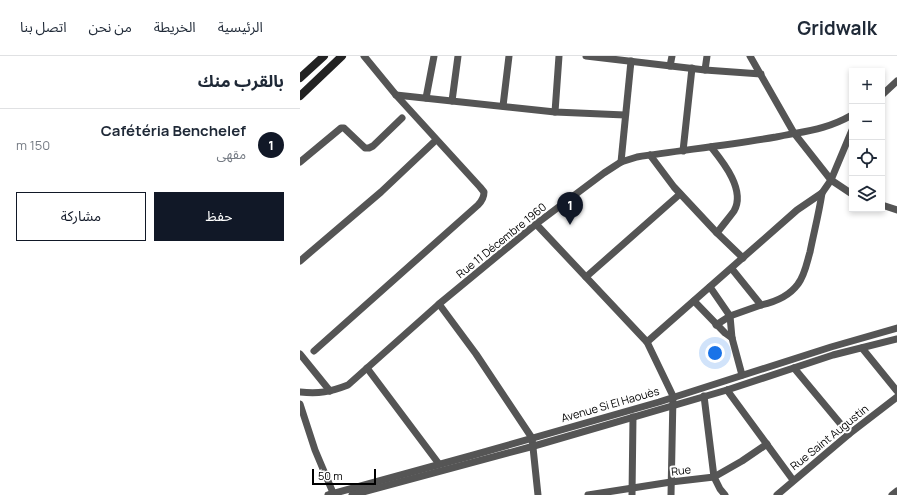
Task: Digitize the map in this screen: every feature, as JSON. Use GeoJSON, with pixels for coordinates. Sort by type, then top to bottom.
{"type":"FeatureCollection","features":[{"type":"Feature","properties":{"kind":"main road"},"geometry":{"type":"LineString","coordinates":[[300,78],[324,56]]}},
{"type":"Feature","properties":{"kind":"main road"},"geometry":{"type":"LineString","coordinates":[[300,96],[342,56]]}},
{"type":"Feature","properties":{"kind":"street"},"geometry":{"type":"LineString","coordinates":[[314,351],[482,201],[484,197],[484,192],[396,95],[364,56]]}},
{"type":"Feature","properties":{"kind":"street"},"geometry":{"type":"LineString","coordinates":[[426,98],[434,56]]}},
{"type":"Feature","properties":{"kind":"street"},"geometry":{"type":"LineString","coordinates":[[452,101],[458,56]]}},
{"type":"Feature","properties":{"kind":"street"},"geometry":{"type":"LineString","coordinates":[[503,106],[509,56]]}},
{"type":"Feature","properties":{"kind":"street"},"geometry":{"type":"LineString","coordinates":[[555,112],[560,56]]}},
{"type":"Feature","properties":{"kind":"street"},"geometry":{"type":"LineString","coordinates":[[587,56],[635,60],[705,70],[761,74]]}},
{"type":"Feature","properties":{"kind":"street"},"geometry":{"type":"LineString","coordinates":[[670,66],[672,56]]}},
{"type":"Feature","properties":{"kind":"street"},"geometry":{"type":"LineString","coordinates":[[705,70],[707,56]]}},
{"type":"Feature","properties":{"kind":"street"},"geometry":{"type":"LineString","coordinates":[[750,56],[794,133],[831,180],[849,192]]}},
{"type":"Feature","properties":{"kind":"street"},"geometry":{"type":"LineString","coordinates":[[622,162],[625,115],[635,60]]}},
{"type":"Feature","properties":{"kind":"street"},"geometry":{"type":"LineString","coordinates":[[683,151],[692,68]]}},
{"type":"Feature","properties":{"kind":"street"},"geometry":{"type":"LineString","coordinates":[[885,92],[897,81]]}},
{"type":"Feature","properties":{"kind":"street"},"geometry":{"type":"LineString","coordinates":[[396,95],[555,112],[625,115]]}},
{"type":"Feature","properties":{"kind":"street","name":"Rue 11 Décembre 1960"},"geometry":{"type":"LineString","coordinates":[[300,392],[316,394],[348,385],[439,304],[536,224],[604,173],[622,162],[650,155],[711,147],[821,129],[849,117]]}},
{"type":"Feature","properties":{"kind":"street"},"geometry":{"type":"LineString","coordinates":[[300,162],[341,128],[344,128],[350,133],[365,148],[369,148],[373,146],[402,118]]}},
{"type":"Feature","properties":{"kind":"street"},"geometry":{"type":"LineString","coordinates":[[716,325],[730,316],[771,303],[790,292],[802,279],[806,268],[822,194],[831,180],[849,137]]}},
{"type":"Feature","properties":{"kind":"street"},"geometry":{"type":"LineString","coordinates":[[300,261],[381,192],[436,140]]}},
{"type":"Feature","properties":{"kind":"street"},"geometry":{"type":"LineString","coordinates":[[711,147],[731,174],[736,189],[734,210],[717,233]]}},
{"type":"Feature","properties":{"kind":"street"},"geometry":{"type":"LineString","coordinates":[[650,155],[680,194],[743,258]]}},
{"type":"Feature","properties":{"kind":"street"},"geometry":{"type":"LineString","coordinates":[[586,277],[680,194]]}},
{"type":"Feature","properties":{"kind":"street"},"geometry":{"type":"LineString","coordinates":[[647,342],[710,286],[732,269],[797,210],[822,194]]}},
{"type":"Feature","properties":{"kind":"street"},"geometry":{"type":"LineString","coordinates":[[885,206],[897,210]]}},
{"type":"Feature","properties":{"kind":"street"},"geometry":{"type":"LineString","coordinates":[[536,224],[647,342],[673,396],[670,495]]}},
{"type":"Feature","properties":{"kind":"street"},"geometry":{"type":"LineString","coordinates":[[732,269],[761,305]]}},
{"type":"Feature","properties":{"kind":"street"},"geometry":{"type":"LineString","coordinates":[[710,286],[730,316],[732,338],[742,375]]}},
{"type":"Feature","properties":{"kind":"street"},"geometry":{"type":"LineString","coordinates":[[694,301],[716,325],[732,338]]}},
{"type":"Feature","properties":{"kind":"street"},"geometry":{"type":"LineString","coordinates":[[439,304],[476,354],[533,442],[538,495]]}},
{"type":"Feature","properties":{"kind":"street","name":"Avenue Si El Haouès"},"geometry":{"type":"LineString","coordinates":[[352,495],[533,442],[673,396],[897,327]]}},
{"type":"Feature","properties":{"kind":"street","name":"Avenue Si El Haouès"},"geometry":{"type":"LineString","coordinates":[[332,494],[438,464],[633,417],[727,390],[832,355],[897,339]]}},
{"type":"Feature","properties":{"kind":"street"},"geometry":{"type":"LineString","coordinates":[[830,347],[832,355]]}},
{"type":"Feature","properties":{"kind":"street"},"geometry":{"type":"LineString","coordinates":[[862,348],[897,391]]}},
{"type":"Feature","properties":{"kind":"street"},"geometry":{"type":"LineString","coordinates":[[300,354],[330,391]]}},
{"type":"Feature","properties":{"kind":"street"},"geometry":{"type":"LineString","coordinates":[[367,368],[438,464]]}},
{"type":"Feature","properties":{"kind":"street"},"geometry":{"type":"LineString","coordinates":[[794,368],[849,434]]}},
{"type":"Feature","properties":{"kind":"street"},"geometry":{"type":"LineString","coordinates":[[727,390],[793,480]]}},
{"type":"Feature","properties":{"kind":"street"},"geometry":{"type":"LineString","coordinates":[[704,396],[714,477],[725,495]]}},
{"type":"Feature","properties":{"kind":"street","name":"Rue Saint Augustin"},"geometry":{"type":"LineString","coordinates":[[777,495],[849,434],[897,398]]}},
{"type":"Feature","properties":{"kind":"street"},"geometry":{"type":"LineString","coordinates":[[300,404],[315,450],[332,494]]}},
{"type":"Feature","properties":{"kind":"street"},"geometry":{"type":"LineString","coordinates":[[632,491],[633,417]]}},
{"type":"Feature","properties":{"kind":"street","name":"Rue"},"geometry":{"type":"LineString","coordinates":[[588,495],[632,491],[671,482],[714,477],[742,461],[767,444]]}},
{"type":"Feature","properties":{"kind":"street"},"geometry":{"type":"LineString","coordinates":[[892,495],[897,491]]}},
{"type":"Feature","properties":{"kind":"place","name":"Cafétéria Benchelef"},"geometry":{"type":"Point","coordinates":[570,225]}}]}
